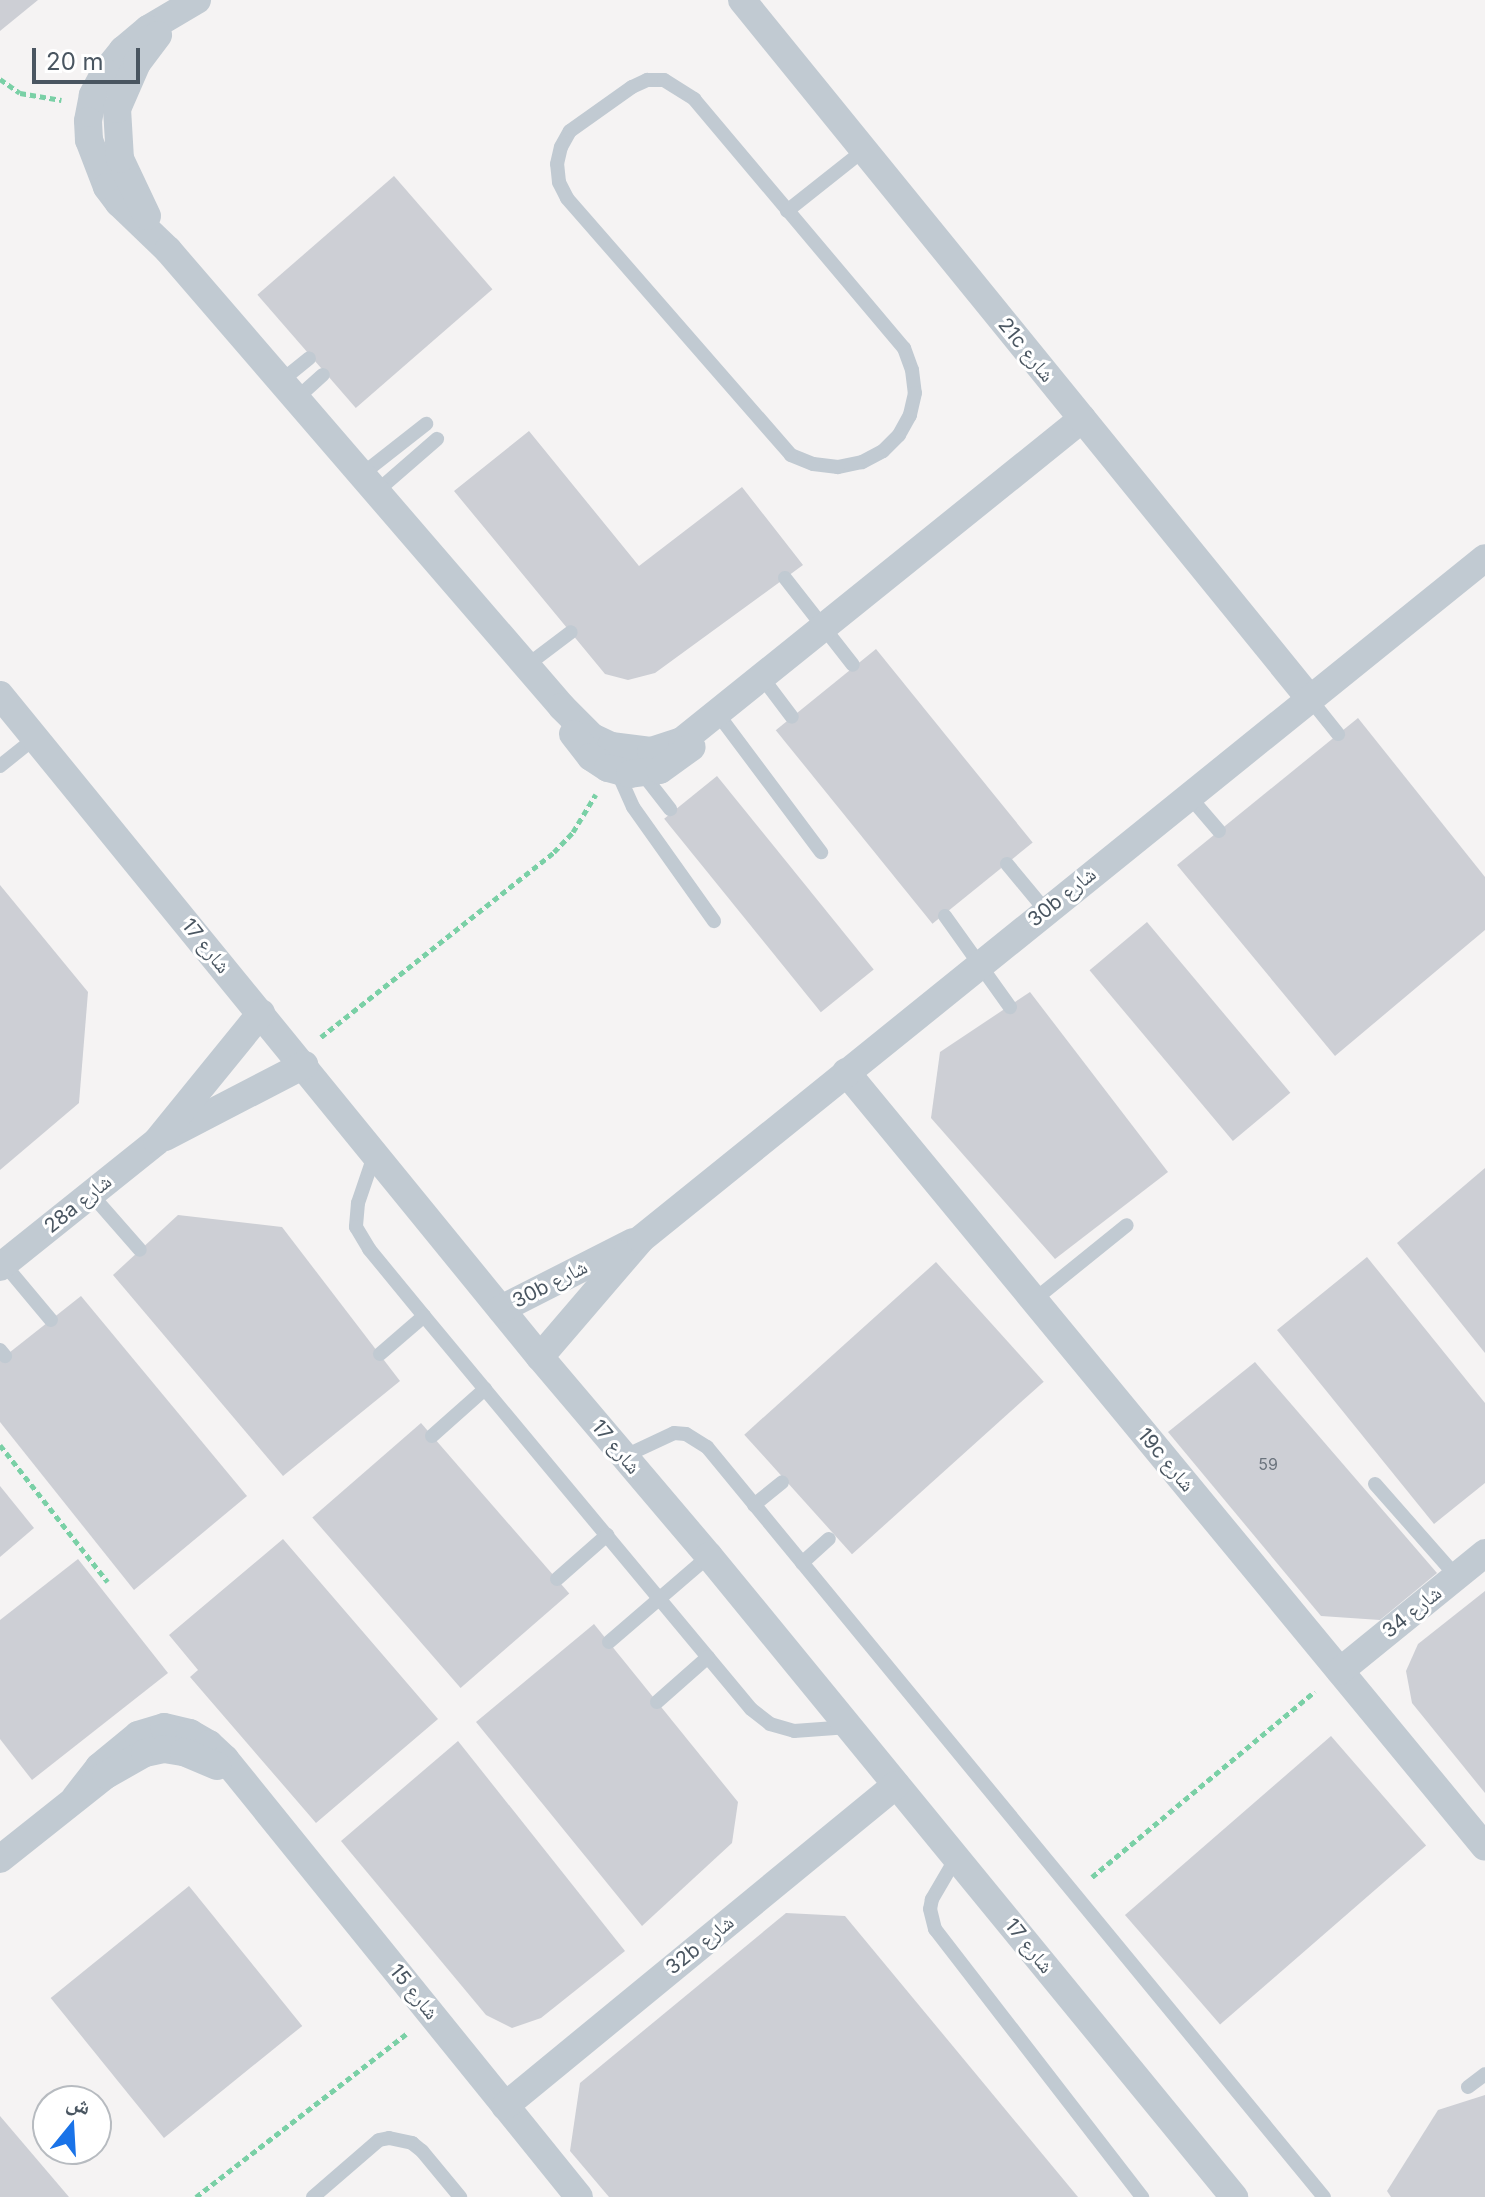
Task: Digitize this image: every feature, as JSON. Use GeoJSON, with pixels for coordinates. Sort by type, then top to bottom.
{"type":"FeatureCollection","features":[{"type":"Feature","properties":{"kind":"street","name":"21c شارع"},"geometry":{"type":"LineString","coordinates":[[742,0],[1310,699]]}},
{"type":"Feature","properties":{"kind":"street"},"geometry":{"type":"LineString","coordinates":[[186,6],[123,50],[105,72],[93,95],[88,121],[95,162],[119,203],[168,250],[526,666],[592,737],[631,751],[672,746],[712,718],[1082,419]]}},
{"type":"Feature","properties":{"kind":"street"},"geometry":{"type":"LineString","coordinates":[[168,250],[128,181],[116,133],[117,109],[137,63],[186,6]]}},
{"type":"Feature","properties":{"kind":"street","name":"30b شارع"},"geometry":{"type":"LineString","coordinates":[[540,1357],[641,1239],[1485,558]]}},
{"type":"Feature","properties":{"kind":"street","name":"شارع 17"},"geometry":{"type":"LineString","coordinates":[[0,695],[540,1357],[709,1556],[1234,2197]]}},
{"type":"Feature","properties":{"kind":"street"},"geometry":{"type":"LineString","coordinates":[[562,707],[577,743],[622,771],[675,762],[688,752],[712,718]]}},
{"type":"Feature","properties":{"kind":"street","name":"28a شارع"},"geometry":{"type":"LineString","coordinates":[[157,1141],[261,1013]]}},
{"type":"Feature","properties":{"kind":"street","name":"28a شارع"},"geometry":{"type":"LineString","coordinates":[[2,1265],[157,1141],[300,1060]]}},
{"type":"Feature","properties":{"kind":"street","name":"19c شارع"},"geometry":{"type":"LineString","coordinates":[[846,1072],[1034,1300],[1213,1502],[1340,1671],[1485,1847]]}},
{"type":"Feature","properties":{"kind":"street","name":"30b شارع"},"geometry":{"type":"LineString","coordinates":[[501,1309],[641,1239]]}},
{"type":"Feature","properties":{"kind":"street","name":"شارع 34"},"geometry":{"type":"LineString","coordinates":[[1340,1671],[1476,1564]]}},
{"type":"Feature","properties":{"kind":"street","name":"شارع 15"},"geometry":{"type":"LineString","coordinates":[[0,1859],[75,1798],[114,1752],[138,1735],[164,1727],[190,1733],[209,1744],[432,2013],[579,2197]]}},
{"type":"Feature","properties":{"kind":"street","name":"32b شارع"},"geometry":{"type":"LineString","coordinates":[[505,2106],[896,1785]]}},
{"type":"Feature","properties":{"kind":"lane"},"geometry":{"type":"LineString","coordinates":[[647,80],[664,80],[694,99],[787,211],[904,348],[912,370],[915,393],[910,415],[899,435],[883,451],[862,462],[838,467],[813,464],[791,455],[773,438],[567,198],[559,182],[557,164],[561,147],[570,131],[632,87],[647,80]]}},
{"type":"Feature","properties":{"kind":"lane"},"geometry":{"type":"LineString","coordinates":[[787,211],[864,150]]}},
{"type":"Feature","properties":{"kind":"lane"},"geometry":{"type":"LineString","coordinates":[[288,390],[309,358]]}},
{"type":"Feature","properties":{"kind":"lane"},"geometry":{"type":"LineString","coordinates":[[288,390],[323,375]]}},
{"type":"Feature","properties":{"kind":"lane"},"geometry":{"type":"LineString","coordinates":[[368,483],[426,424]]}},
{"type":"Feature","properties":{"kind":"lane"},"geometry":{"type":"LineString","coordinates":[[368,483],[437,439]]}},
{"type":"Feature","properties":{"kind":"lane"},"geometry":{"type":"LineString","coordinates":[[785,578],[853,665]]}},
{"type":"Feature","properties":{"kind":"lane"},"geometry":{"type":"LineString","coordinates":[[526,666],[571,632]]}},
{"type":"Feature","properties":{"kind":"lane"},"geometry":{"type":"LineString","coordinates":[[761,676],[792,717]]}},
{"type":"Feature","properties":{"kind":"lane"},"geometry":{"type":"LineString","coordinates":[[1310,699],[1338,734]]}},
{"type":"Feature","properties":{"kind":"lane"},"geometry":{"type":"LineString","coordinates":[[712,718],[821,852]]}},
{"type":"Feature","properties":{"kind":"lane"},"geometry":{"type":"LineString","coordinates":[[0,766],[35,738]]}},
{"type":"Feature","properties":{"kind":"lane"},"geometry":{"type":"LineString","coordinates":[[622,771],[670,809]]}},
{"type":"Feature","properties":{"kind":"lane"},"geometry":{"type":"LineString","coordinates":[[622,771],[633,807],[714,921]]}},
{"type":"Feature","properties":{"kind":"lane"},"geometry":{"type":"LineString","coordinates":[[1189,796],[1219,831]]}},
{"type":"Feature","properties":{"kind":"lane"},"geometry":{"type":"LineString","coordinates":[[1007,864],[1046,911]]}},
{"type":"Feature","properties":{"kind":"lane"},"geometry":{"type":"LineString","coordinates":[[945,916],[1010,1007]]}},
{"type":"Feature","properties":{"kind":"lane"},"geometry":{"type":"LineString","coordinates":[[375,1152],[358,1203],[356,1227],[369,1249],[424,1316],[751,1709],[770,1724],[794,1731],[849,1727]]}},
{"type":"Feature","properties":{"kind":"lane"},"geometry":{"type":"LineString","coordinates":[[91,1194],[140,1250]]}},
{"type":"Feature","properties":{"kind":"lane"},"geometry":{"type":"LineString","coordinates":[[1034,1300],[1127,1225]]}},
{"type":"Feature","properties":{"kind":"lane"},"geometry":{"type":"LineString","coordinates":[[2,1265],[51,1320]]}},
{"type":"Feature","properties":{"kind":"lane"},"geometry":{"type":"LineString","coordinates":[[380,1354],[424,1316]]}},
{"type":"Feature","properties":{"kind":"lane"},"geometry":{"type":"LineString","coordinates":[[432,1436],[485,1389]]}},
{"type":"Feature","properties":{"kind":"lane"},"geometry":{"type":"LineString","coordinates":[[625,1456],[662,1436],[686,1434],[707,1447],[1324,2197]]}},
{"type":"Feature","properties":{"kind":"lane"},"geometry":{"type":"LineString","coordinates":[[754,1505],[782,1482]]}},
{"type":"Feature","properties":{"kind":"lane"},"geometry":{"type":"LineString","coordinates":[[1375,1484],[1476,1564]]}},
{"type":"Feature","properties":{"kind":"lane"},"geometry":{"type":"LineString","coordinates":[[557,1579],[607,1535]]}},
{"type":"Feature","properties":{"kind":"lane"},"geometry":{"type":"LineString","coordinates":[[802,1563],[829,1539]]}},
{"type":"Feature","properties":{"kind":"lane"},"geometry":{"type":"LineString","coordinates":[[609,1642],[709,1556]]}},
{"type":"Feature","properties":{"kind":"lane"},"geometry":{"type":"LineString","coordinates":[[657,1702],[708,1657]]}},
{"type":"Feature","properties":{"kind":"lane"},"geometry":{"type":"LineString","coordinates":[[956,1858],[932,1899],[935,1929],[1142,2197]]}},
{"type":"Feature","properties":{"kind":"lane"},"geometry":{"type":"LineString","coordinates":[[1468,2087],[1485,2074]]}},
{"type":"Feature","properties":{"kind":"lane"},"geometry":{"type":"LineString","coordinates":[[313,2197],[379,2140],[401,2139],[422,2151],[460,2197]]}},
{"type":"Feature","properties":{"kind":"path"},"geometry":{"type":"LineString","coordinates":[[0,79],[20,93],[38,99],[57,101],[93,95]]}},
{"type":"Feature","properties":{"kind":"path"},"geometry":{"type":"LineString","coordinates":[[300,1060],[554,852],[622,771]]}},
{"type":"Feature","properties":{"kind":"path"},"geometry":{"type":"LineString","coordinates":[[0,1445],[108,1582]]}},
{"type":"Feature","properties":{"kind":"path"},"geometry":{"type":"LineString","coordinates":[[1073,1893],[1340,1671]]}},
{"type":"Feature","properties":{"kind":"path"},"geometry":{"type":"LineString","coordinates":[[196,2197],[432,2013]]}},
{"type":"Feature","properties":{"kind":"building"},"geometry":{"type":"Polygon","coordinates":[[[0,0],[38,0],[0,31],[0,0]]]}},
{"type":"Feature","properties":{"kind":"building"},"geometry":{"type":"Polygon","coordinates":[[[394,176],[492,289],[356,408],[257,295],[394,176]]]}},
{"type":"Feature","properties":{"kind":"building"},"geometry":{"type":"Polygon","coordinates":[[[529,431],[639,566],[742,487],[803,565],[655,673],[628,680],[605,674],[454,491],[529,431]]]}},
{"type":"Feature","properties":{"kind":"building"},"geometry":{"type":"Polygon","coordinates":[[[876,649],[1033,843],[932,924],[776,730],[876,649]]]}},
{"type":"Feature","properties":{"kind":"building"},"geometry":{"type":"Polygon","coordinates":[[[1358,718],[1485,877],[1485,930],[1335,1056],[1177,865],[1358,718]]]}},
{"type":"Feature","properties":{"kind":"building"},"geometry":{"type":"Polygon","coordinates":[[[717,776],[874,970],[821,1012],[664,819],[717,776]]]}},
{"type":"Feature","properties":{"kind":"building"},"geometry":{"type":"Polygon","coordinates":[[[0,885],[88,992],[79,1103],[0,1170],[0,885]]]}},
{"type":"Feature","properties":{"kind":"building"},"geometry":{"type":"Polygon","coordinates":[[[1147,922],[1290,1093],[1233,1141],[1090,970],[1147,922]]]}},
{"type":"Feature","properties":{"kind":"building"},"geometry":{"type":"Polygon","coordinates":[[[1030,992],[1168,1172],[1055,1259],[931,1118],[940,1052],[1030,992]]]}},
{"type":"Feature","properties":{"kind":"building"},"geometry":{"type":"Polygon","coordinates":[[[1485,1168],[1485,1353],[1397,1243],[1485,1168]]]}},
{"type":"Feature","properties":{"kind":"building"},"geometry":{"type":"Polygon","coordinates":[[[178,1215],[282,1227],[400,1381],[283,1476],[113,1275],[178,1215]]]}},
{"type":"Feature","properties":{"kind":"building"},"geometry":{"type":"Polygon","coordinates":[[[1367,1257],[1485,1403],[1485,1483],[1434,1524],[1277,1330],[1367,1257]]]}},
{"type":"Feature","properties":{"kind":"building"},"geometry":{"type":"Polygon","coordinates":[[[936,1262],[1044,1382],[852,1554],[744,1435],[936,1262]]]}},
{"type":"Feature","properties":{"kind":"building"},"geometry":{"type":"Polygon","coordinates":[[[81,1296],[247,1496],[134,1590],[0,1422],[0,1360],[81,1296]]]}},
{"type":"Feature","properties":{"kind":"building"},"geometry":{"type":"Polygon","coordinates":[[[1255,1362],[1437,1573],[1380,1620],[1321,1616],[1168,1432],[1255,1362]]]}},
{"type":"Feature","properties":{"kind":"building"},"geometry":{"type":"Polygon","coordinates":[[[421,1423],[569,1594],[461,1688],[312,1517],[421,1423]]]}},
{"type":"Feature","properties":{"kind":"building"},"geometry":{"type":"Polygon","coordinates":[[[0,1486],[34,1528],[0,1557],[0,1486]]]}},
{"type":"Feature","properties":{"kind":"building"},"geometry":{"type":"Polygon","coordinates":[[[283,1539],[438,1719],[316,1823],[190,1677],[198,1670],[169,1635],[283,1539]]]}},
{"type":"Feature","properties":{"kind":"building"},"geometry":{"type":"Polygon","coordinates":[[[78,1559],[168,1673],[32,1780],[0,1739],[0,1620],[78,1559]]]}},
{"type":"Feature","properties":{"kind":"building"},"geometry":{"type":"Polygon","coordinates":[[[1485,1591],[1485,1793],[1412,1703],[1406,1671],[1418,1644],[1485,1591]]]}},
{"type":"Feature","properties":{"kind":"building"},"geometry":{"type":"Polygon","coordinates":[[[594,1624],[738,1802],[732,1843],[642,1926],[476,1722],[594,1624]]]}},
{"type":"Feature","properties":{"kind":"building"},"geometry":{"type":"Polygon","coordinates":[[[1331,1736],[1426,1845],[1220,2025],[1125,1915],[1331,1736]]]}},
{"type":"Feature","properties":{"kind":"building"},"geometry":{"type":"Polygon","coordinates":[[[458,1741],[625,1951],[541,2018],[512,2028],[486,2015],[341,1841],[458,1741]]]}},
{"type":"Feature","properties":{"kind":"building"},"geometry":{"type":"Polygon","coordinates":[[[189,1886],[302,2026],[164,2138],[51,1998],[189,1886]]]}},
{"type":"Feature","properties":{"kind":"building"},"geometry":{"type":"Polygon","coordinates":[[[786,1913],[845,1916],[1078,2197],[609,2197],[570,2151],[580,2083],[786,1913]]]}},
{"type":"Feature","properties":{"kind":"building"},"geometry":{"type":"Polygon","coordinates":[[[1485,2095],[1485,2197],[1391,2197],[1387,2191],[1438,2110],[1485,2095]]]}},
{"type":"Feature","properties":{"kind":"building"},"geometry":{"type":"Polygon","coordinates":[[[0,2116],[32,2154],[32,2165],[42,2165],[69,2197],[0,2197],[0,2116]]]}}]}
